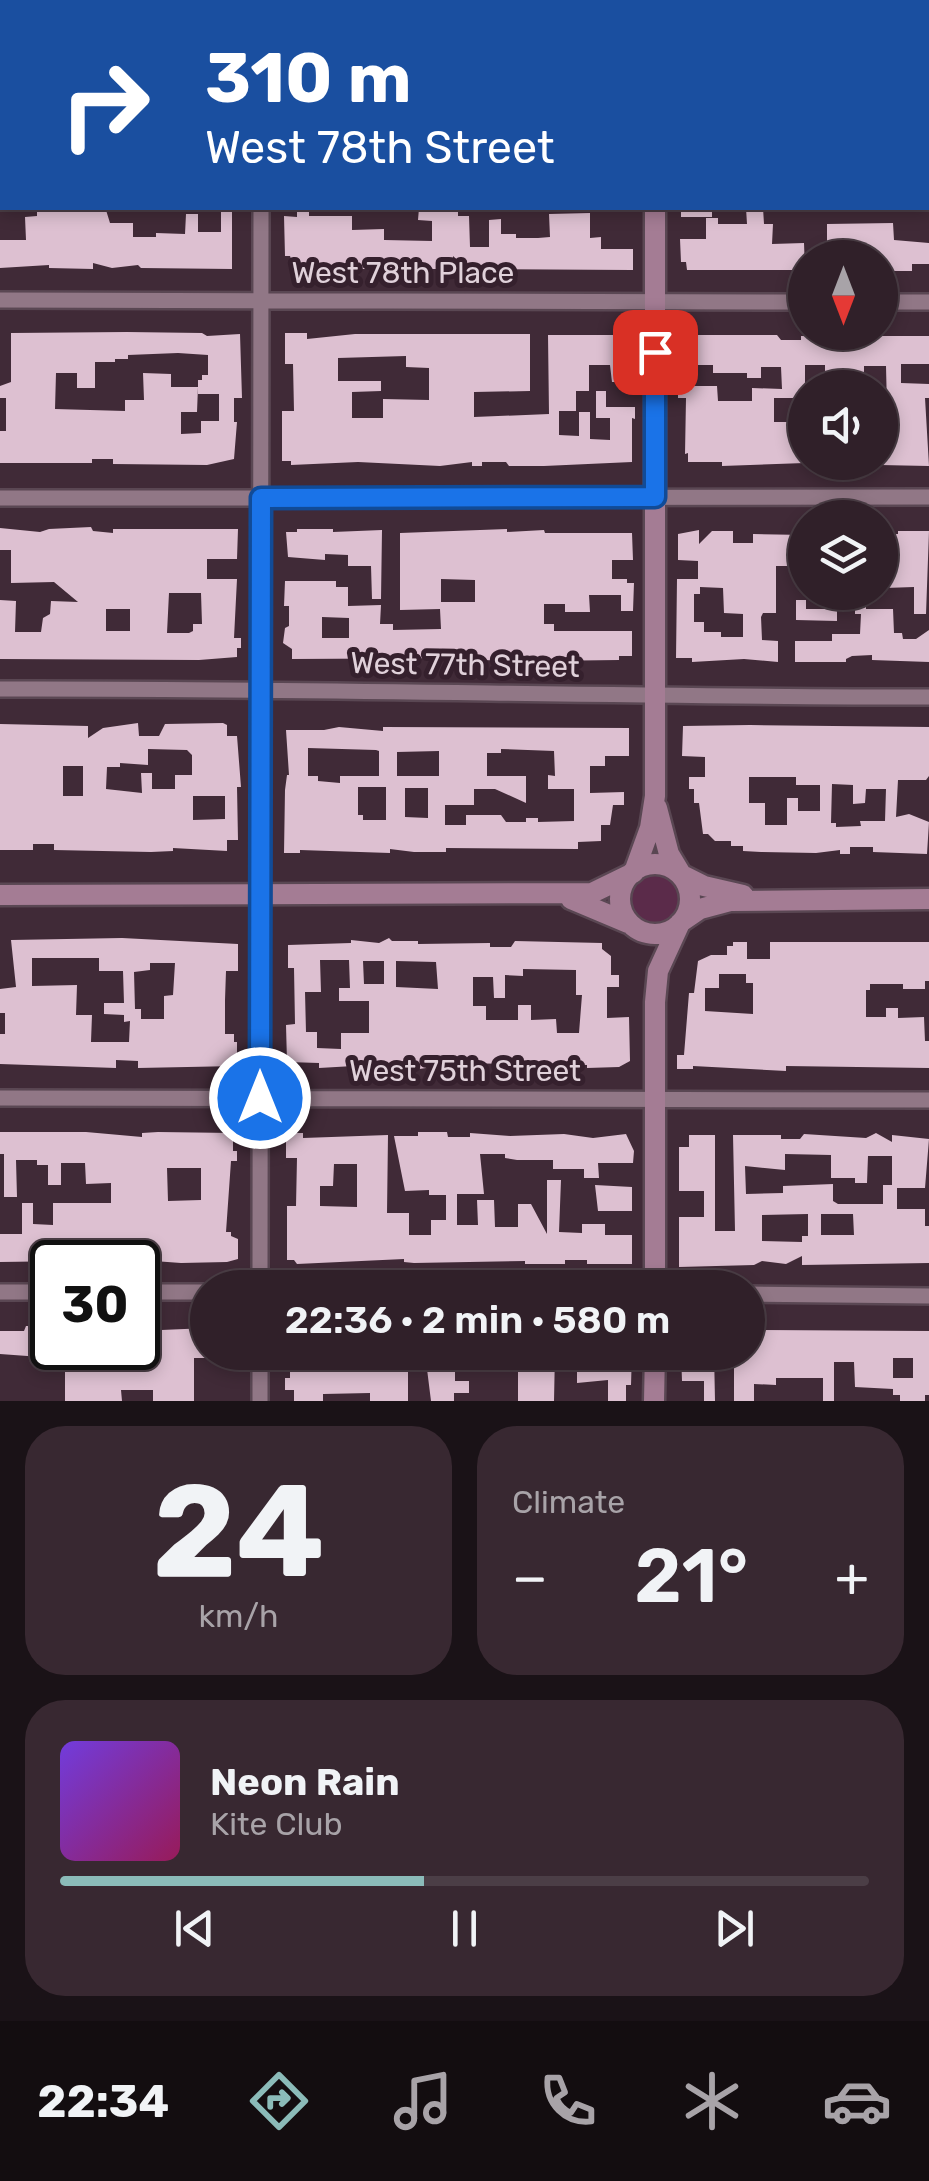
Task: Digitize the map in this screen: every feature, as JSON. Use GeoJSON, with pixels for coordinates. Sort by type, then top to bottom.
{"type":"FeatureCollection","features":[{"type":"Feature","properties":{"kind":"street"},"geometry":{"type":"LineString","coordinates":[[260,1270],[262,210]]}},
{"type":"Feature","properties":{"kind":"street"},"geometry":{"type":"LineString","coordinates":[[655,1002],[651,962],[644,941],[622,911],[620,895],[650,828],[655,796],[656,210]]}},
{"type":"Feature","properties":{"kind":"street","name":"West 78th Place"},"geometry":{"type":"LineString","coordinates":[[0,300],[788,302]]}},
{"type":"Feature","properties":{"kind":"street"},"geometry":{"type":"LineString","coordinates":[[898,302],[929,302]]}},
{"type":"Feature","properties":{"kind":"street"},"geometry":{"type":"LineString","coordinates":[[0,498],[929,497]]}},
{"type":"Feature","properties":{"kind":"street","name":"West 77th Street"},"geometry":{"type":"LineString","coordinates":[[0,689],[261,688],[655,697],[929,697]]}},
{"type":"Feature","properties":{"kind":"street"},"geometry":{"type":"LineString","coordinates":[[655,796],[669,854],[688,885],[690,899],[658,971],[655,1002],[655,1270]]}},
{"type":"Feature","properties":{"kind":"street"},"geometry":{"type":"LineString","coordinates":[[0,894],[592,893],[657,864],[732,894],[770,898]]}},
{"type":"Feature","properties":{"kind":"street"},"geometry":{"type":"LineString","coordinates":[[555,894],[642,932],[658,933],[700,908],[730,901],[929,899]]}},
{"type":"Feature","properties":{"kind":"street","name":"West 75th Street"},"geometry":{"type":"LineString","coordinates":[[0,1098],[929,1100]]}},
{"type":"Feature","properties":{"kind":"street"},"geometry":{"type":"LineString","coordinates":[[0,1292],[30,1292]]}},
{"type":"Feature","properties":{"kind":"street"},"geometry":{"type":"LineString","coordinates":[[160,1292],[190,1292]]}},
{"type":"Feature","properties":{"kind":"street"},"geometry":{"type":"LineString","coordinates":[[765,1294],[929,1296]]}},
{"type":"Feature","properties":{"kind":"street"},"geometry":{"type":"LineString","coordinates":[[260,1370],[260,1401]]}},
{"type":"Feature","properties":{"kind":"street"},"geometry":{"type":"LineString","coordinates":[[654,1370],[654,1401]]}},
{"type":"Feature","properties":{"kind":"shaded area"},"geometry":{"type":"Polygon","coordinates":[[[655,868],[677,877],[686,899],[677,921],[655,930],[633,921],[624,899],[633,877],[655,868]]]}},
{"type":"Feature","properties":{"kind":"building"},"geometry":{"type":"Polygon","coordinates":[[[37,210],[106,210],[110,223],[133,223],[133,237],[156,237],[156,233],[185,234],[186,214],[198,214],[198,232],[221,232],[221,210],[232,210],[232,269],[138,265],[112,268],[93,263],[93,269],[49,265],[0,268],[0,240],[26,240],[25,217],[37,216],[37,210]]]}},
{"type":"Feature","properties":{"kind":"building"},"geometry":{"type":"Polygon","coordinates":[[[297,210],[309,210],[309,216],[352,216],[352,230],[384,229],[384,240],[432,241],[432,221],[418,220],[419,210],[458,210],[458,216],[469,216],[470,247],[489,247],[489,220],[501,219],[501,234],[538,238],[550,237],[549,214],[590,213],[590,238],[601,237],[601,249],[633,249],[633,270],[467,269],[453,256],[453,269],[295,269],[290,256],[285,256],[284,216],[297,217],[297,210]]]}},
{"type":"Feature","properties":{"kind":"building"},"geometry":{"type":"Polygon","coordinates":[[[681,210],[712,210],[712,217],[681,217],[681,210]]]}},
{"type":"Feature","properties":{"kind":"building"},"geometry":{"type":"Polygon","coordinates":[[[746,210],[763,210],[764,224],[773,224],[772,244],[788,244],[788,270],[687,270],[686,262],[681,262],[680,239],[706,239],[706,218],[718,218],[718,224],[747,224],[746,210]]]}},
{"type":"Feature","properties":{"kind":"building"},"geometry":{"type":"Polygon","coordinates":[[[893,223],[894,240],[827,240],[827,224],[893,223]]]}},
{"type":"Feature","properties":{"kind":"building"},"geometry":{"type":"Polygon","coordinates":[[[898,240],[929,243],[929,264],[912,264],[912,271],[898,271],[898,240]]]}},
{"type":"Feature","properties":{"kind":"building"},"geometry":{"type":"Polygon","coordinates":[[[11,333],[240,334],[242,398],[234,398],[234,459],[207,465],[113,464],[113,459],[92,459],[92,463],[0,463],[0,431],[6,431],[6,398],[0,398],[0,386],[11,382],[11,333]],[[128,355],[128,359],[115,362],[95,362],[95,388],[77,388],[77,373],[56,373],[55,409],[125,411],[125,400],[144,400],[143,373],[171,374],[171,387],[198,387],[202,375],[208,375],[208,355],[128,355]],[[198,387],[197,412],[181,412],[181,434],[201,433],[201,421],[219,421],[219,394],[198,394],[198,387]]]}},
{"type":"Feature","properties":{"kind":"building"},"geometry":{"type":"Polygon","coordinates":[[[285,333],[307,333],[307,339],[355,334],[530,334],[530,391],[474,392],[474,417],[549,414],[548,335],[634,335],[634,382],[612,382],[610,365],[589,365],[589,391],[576,391],[576,411],[559,411],[559,435],[579,436],[579,412],[590,412],[590,439],[610,440],[610,418],[596,418],[596,391],[606,391],[606,407],[635,407],[632,462],[544,466],[509,466],[506,462],[482,462],[482,466],[472,466],[472,462],[440,466],[358,462],[291,465],[291,461],[282,461],[282,411],[294,411],[293,364],[285,364],[285,333]],[[406,356],[338,358],[338,381],[381,381],[381,391],[352,392],[352,418],[383,418],[383,399],[429,400],[429,368],[406,367],[406,356]]]}},
{"type":"Feature","properties":{"kind":"building"},"geometry":{"type":"Polygon","coordinates":[[[690,335],[777,335],[788,340],[788,350],[898,350],[898,336],[929,336],[929,364],[901,364],[901,383],[929,384],[929,398],[925,398],[929,466],[898,465],[898,370],[886,370],[886,366],[825,370],[825,365],[805,365],[805,370],[788,370],[788,398],[774,398],[774,422],[788,422],[788,464],[722,466],[722,462],[688,462],[686,398],[678,398],[678,380],[693,380],[693,386],[717,386],[718,401],[752,401],[752,388],[782,389],[781,367],[761,367],[761,378],[747,378],[747,373],[713,373],[713,365],[692,365],[692,356],[686,356],[686,341],[690,341],[690,335]]]}},
{"type":"Feature","properties":{"kind":"building"},"geometry":{"type":"Polygon","coordinates":[[[91,527],[93,531],[113,533],[113,529],[238,529],[237,559],[207,559],[207,579],[237,579],[234,638],[241,638],[241,648],[237,648],[237,657],[0,659],[0,600],[16,601],[15,632],[41,632],[43,618],[50,614],[51,601],[78,602],[54,582],[11,583],[11,550],[0,550],[0,528],[40,532],[91,527]],[[169,593],[167,633],[189,633],[193,624],[202,624],[201,593],[169,593]],[[106,609],[106,631],[130,631],[130,609],[106,609]]]}},
{"type":"Feature","properties":{"kind":"building"},"geometry":{"type":"Polygon","coordinates":[[[507,529],[632,533],[633,560],[612,560],[612,579],[634,583],[633,611],[621,611],[621,595],[589,595],[590,612],[565,612],[565,604],[544,604],[544,624],[554,624],[554,631],[632,631],[632,656],[619,656],[619,660],[538,661],[292,659],[292,649],[283,643],[285,628],[289,626],[289,606],[284,606],[285,581],[336,581],[336,587],[348,587],[348,606],[381,605],[380,624],[393,624],[393,630],[441,629],[440,609],[400,610],[400,533],[507,529]],[[441,579],[441,602],[475,602],[475,580],[441,579]],[[322,617],[322,638],[349,638],[349,618],[322,617]]]}},
{"type":"Feature","properties":{"kind":"building"},"geometry":{"type":"Polygon","coordinates":[[[382,530],[381,599],[372,599],[371,566],[348,566],[348,555],[325,554],[325,560],[288,557],[286,532],[382,530]]]}},
{"type":"Feature","properties":{"kind":"building"},"geometry":{"type":"Polygon","coordinates":[[[699,530],[699,544],[712,531],[733,531],[733,543],[753,543],[753,534],[788,535],[788,566],[776,566],[776,613],[763,613],[761,617],[762,640],[778,641],[778,662],[692,662],[692,658],[676,658],[677,579],[698,579],[698,561],[678,560],[678,534],[699,530]],[[700,587],[700,594],[694,594],[694,622],[704,622],[704,632],[743,637],[743,614],[724,613],[723,588],[700,587]]]}},
{"type":"Feature","properties":{"kind":"building"},"geometry":{"type":"Polygon","coordinates":[[[929,531],[926,614],[914,614],[914,587],[898,588],[898,534],[929,531]]]}},
{"type":"Feature","properties":{"kind":"building"},"geometry":{"type":"Polygon","coordinates":[[[796,610],[837,610],[837,621],[796,620],[796,610]]]}},
{"type":"Feature","properties":{"kind":"building"},"geometry":{"type":"Polygon","coordinates":[[[855,610],[893,610],[894,633],[902,633],[903,639],[916,639],[929,630],[929,662],[872,660],[872,655],[852,656],[846,662],[795,662],[795,641],[832,641],[832,634],[860,634],[861,614],[855,614],[855,610]]]}},
{"type":"Feature","properties":{"kind":"building"},"geometry":{"type":"Polygon","coordinates":[[[138,723],[139,736],[159,736],[165,724],[227,725],[227,736],[237,736],[241,787],[237,787],[238,840],[227,840],[227,851],[54,850],[54,844],[33,844],[33,850],[0,850],[0,724],[88,726],[88,738],[103,728],[138,723]],[[148,749],[148,765],[120,763],[120,767],[107,767],[106,789],[142,793],[141,773],[152,773],[152,789],[175,789],[175,775],[192,775],[192,755],[187,750],[148,749]],[[63,766],[63,796],[83,796],[83,766],[63,766]],[[193,796],[193,820],[225,819],[225,796],[193,796]]]}},
{"type":"Feature","properties":{"kind":"building"},"geometry":{"type":"Polygon","coordinates":[[[683,726],[929,727],[929,776],[926,780],[898,780],[896,817],[909,814],[929,822],[927,854],[873,852],[873,847],[850,847],[850,854],[840,854],[840,850],[743,851],[743,846],[731,846],[731,841],[715,841],[703,834],[699,803],[694,803],[694,789],[689,789],[689,777],[705,777],[705,757],[682,756],[683,726]],[[749,777],[749,803],[765,803],[765,825],[787,825],[787,798],[798,798],[798,811],[820,811],[820,785],[796,785],[796,777],[749,777]],[[832,784],[831,823],[836,823],[836,827],[861,826],[860,821],[885,821],[886,789],[866,789],[865,803],[853,804],[853,785],[832,784]]]}},
{"type":"Feature","properties":{"kind":"building"},"geometry":{"type":"Polygon","coordinates":[[[629,728],[629,756],[605,756],[605,766],[590,766],[590,793],[624,792],[624,805],[613,805],[610,825],[601,825],[601,841],[578,842],[578,849],[284,853],[285,790],[289,775],[286,730],[629,728]],[[308,748],[308,776],[340,783],[340,776],[379,776],[379,751],[308,748]],[[501,749],[501,753],[487,753],[487,776],[526,776],[526,803],[495,789],[474,789],[474,805],[445,805],[445,825],[466,825],[466,815],[501,815],[506,822],[526,822],[526,818],[538,818],[538,822],[574,821],[574,789],[548,789],[548,775],[555,776],[554,751],[501,749]],[[439,751],[397,752],[397,776],[439,776],[439,751]],[[358,787],[358,815],[363,815],[363,820],[386,820],[386,787],[358,787]],[[405,788],[405,817],[428,818],[428,788],[405,788]]]}},
{"type":"Feature","properties":{"kind":"building"},"geometry":{"type":"Polygon","coordinates":[[[122,938],[238,944],[238,971],[226,971],[225,1000],[225,1034],[234,1034],[237,1042],[237,1066],[138,1068],[138,1061],[116,1060],[116,1068],[0,1064],[5,1013],[0,1013],[0,989],[16,987],[11,940],[122,938]],[[32,958],[32,986],[77,985],[76,1015],[92,1015],[91,1042],[129,1042],[130,1021],[124,1022],[124,1015],[104,1014],[104,1003],[124,1003],[123,971],[99,971],[99,958],[32,958]],[[150,963],[150,970],[134,972],[135,1009],[141,1009],[141,1019],[164,1019],[164,996],[173,995],[175,963],[150,963]]]}},
{"type":"Feature","properties":{"kind":"building"},"geometry":{"type":"Polygon","coordinates":[[[389,938],[418,944],[490,943],[490,947],[511,947],[515,941],[602,943],[602,949],[611,956],[611,975],[619,975],[619,987],[607,987],[607,1018],[629,1017],[630,1061],[619,1067],[587,1068],[557,1064],[426,1063],[426,1068],[419,1069],[398,1069],[388,1064],[319,1068],[319,1063],[287,1062],[286,1025],[295,1024],[294,968],[288,968],[288,945],[351,940],[379,943],[389,938]],[[320,960],[321,992],[305,992],[306,1032],[317,1032],[317,1048],[341,1049],[341,1033],[369,1033],[369,1001],[339,1001],[339,988],[350,988],[349,960],[320,960]],[[363,961],[364,984],[384,984],[384,961],[363,961]],[[396,961],[396,987],[438,989],[436,962],[396,961]],[[523,969],[523,976],[505,975],[505,998],[494,998],[493,977],[473,977],[473,1006],[486,1006],[486,1020],[518,1020],[518,1005],[531,1005],[531,1020],[556,1019],[557,1033],[579,1033],[582,995],[576,995],[576,970],[523,969]]]}},
{"type":"Feature","properties":{"kind":"building"},"geometry":{"type":"Polygon","coordinates":[[[733,942],[747,942],[747,959],[770,959],[770,942],[929,942],[929,981],[925,981],[925,989],[870,984],[870,990],[866,990],[866,1017],[886,1017],[886,1008],[898,1008],[898,1018],[924,1017],[929,1068],[677,1069],[677,1055],[684,1055],[689,993],[694,993],[698,961],[711,955],[727,955],[727,946],[733,946],[733,942]],[[719,974],[719,988],[705,988],[705,1011],[753,1014],[753,983],[746,983],[746,974],[719,974]]]}},
{"type":"Feature","properties":{"kind":"building"},"geometry":{"type":"Polygon","coordinates":[[[0,1132],[86,1132],[142,1137],[142,1133],[158,1132],[233,1133],[237,1161],[231,1161],[226,1232],[238,1239],[238,1259],[160,1261],[160,1240],[30,1240],[30,1262],[0,1262],[0,1234],[22,1234],[22,1203],[33,1203],[33,1224],[53,1225],[53,1203],[111,1203],[111,1183],[86,1184],[85,1163],[61,1163],[61,1185],[48,1185],[48,1165],[37,1165],[37,1160],[16,1160],[17,1197],[4,1197],[4,1154],[0,1154],[0,1132]],[[167,1168],[168,1201],[201,1200],[201,1168],[167,1168]]]}},
{"type":"Feature","properties":{"kind":"building"},"geometry":{"type":"Polygon","coordinates":[[[418,1132],[447,1132],[448,1137],[470,1137],[470,1133],[593,1138],[626,1134],[634,1151],[633,1163],[598,1163],[599,1178],[584,1178],[584,1169],[553,1169],[553,1160],[480,1154],[484,1194],[457,1194],[457,1225],[478,1225],[477,1200],[494,1200],[495,1227],[518,1227],[518,1204],[531,1204],[547,1234],[547,1180],[561,1180],[559,1232],[582,1233],[582,1224],[605,1224],[605,1235],[632,1235],[632,1264],[587,1264],[587,1260],[565,1260],[565,1264],[414,1263],[404,1259],[297,1264],[287,1260],[287,1206],[296,1206],[297,1158],[286,1158],[286,1133],[303,1133],[303,1138],[388,1135],[387,1213],[409,1213],[409,1235],[431,1235],[431,1220],[446,1220],[446,1195],[429,1195],[429,1190],[405,1191],[394,1136],[418,1136],[418,1132]],[[334,1164],[333,1186],[320,1186],[320,1206],[357,1207],[357,1164],[334,1164]]]}},
{"type":"Feature","properties":{"kind":"building"},"geometry":{"type":"Polygon","coordinates":[[[876,1133],[892,1142],[892,1135],[929,1139],[925,1188],[897,1188],[897,1209],[925,1209],[929,1263],[802,1265],[802,1256],[786,1264],[762,1261],[754,1265],[679,1267],[679,1217],[704,1217],[704,1191],[679,1191],[679,1147],[689,1147],[689,1135],[715,1135],[715,1231],[735,1231],[733,1135],[866,1138],[876,1133]],[[785,1154],[785,1170],[745,1166],[746,1194],[783,1193],[783,1186],[833,1184],[833,1201],[838,1204],[883,1204],[883,1185],[892,1185],[892,1156],[868,1156],[867,1183],[855,1183],[855,1178],[831,1178],[831,1155],[785,1154]],[[808,1214],[762,1215],[762,1241],[802,1242],[802,1236],[808,1236],[808,1214]],[[821,1214],[821,1235],[854,1235],[853,1214],[821,1214]]]}},
{"type":"Feature","properties":{"kind":"building"},"geometry":{"type":"Polygon","coordinates":[[[595,1185],[632,1187],[632,1211],[598,1211],[595,1185]]]}},
{"type":"Feature","properties":{"kind":"building"},"geometry":{"type":"Polygon","coordinates":[[[30,1326],[30,1356],[0,1354],[0,1331],[24,1331],[30,1326]]]}},
{"type":"Feature","properties":{"kind":"building"},"geometry":{"type":"Polygon","coordinates":[[[190,1329],[194,1401],[153,1401],[153,1390],[121,1390],[122,1401],[65,1401],[65,1370],[160,1370],[160,1330],[190,1329]]]}},
{"type":"Feature","properties":{"kind":"building"},"geometry":{"type":"Polygon","coordinates":[[[765,1330],[929,1331],[929,1395],[925,1395],[925,1401],[900,1401],[900,1395],[893,1395],[893,1389],[855,1387],[854,1362],[834,1362],[834,1401],[823,1401],[823,1378],[776,1378],[776,1385],[754,1384],[754,1401],[734,1401],[734,1370],[765,1370],[765,1330]],[[893,1358],[893,1378],[913,1378],[913,1358],[893,1358]]]}},
{"type":"Feature","properties":{"kind":"building"},"geometry":{"type":"Polygon","coordinates":[[[290,1370],[408,1370],[408,1401],[370,1401],[370,1393],[323,1394],[323,1401],[294,1401],[294,1390],[285,1390],[285,1378],[290,1378],[290,1370]]]}},
{"type":"Feature","properties":{"kind":"building"},"geometry":{"type":"Polygon","coordinates":[[[427,1370],[455,1370],[455,1381],[469,1381],[469,1393],[454,1393],[454,1401],[431,1401],[427,1370]]]}},
{"type":"Feature","properties":{"kind":"building"},"geometry":{"type":"Polygon","coordinates":[[[518,1370],[555,1370],[554,1401],[518,1401],[518,1370]]]}},
{"type":"Feature","properties":{"kind":"building"},"geometry":{"type":"Polygon","coordinates":[[[577,1370],[631,1370],[626,1401],[608,1401],[608,1380],[577,1383],[577,1370]]]}},
{"type":"Feature","properties":{"kind":"building"},"geometry":{"type":"Polygon","coordinates":[[[682,1370],[714,1370],[715,1401],[704,1401],[704,1381],[682,1381],[682,1370]]]}},
{"type":"Feature","properties":{"kind":"route"},"geometry":{"type":"LineString","coordinates":[[260,1098],[261,498],[655,497],[655,352]]}}]}
